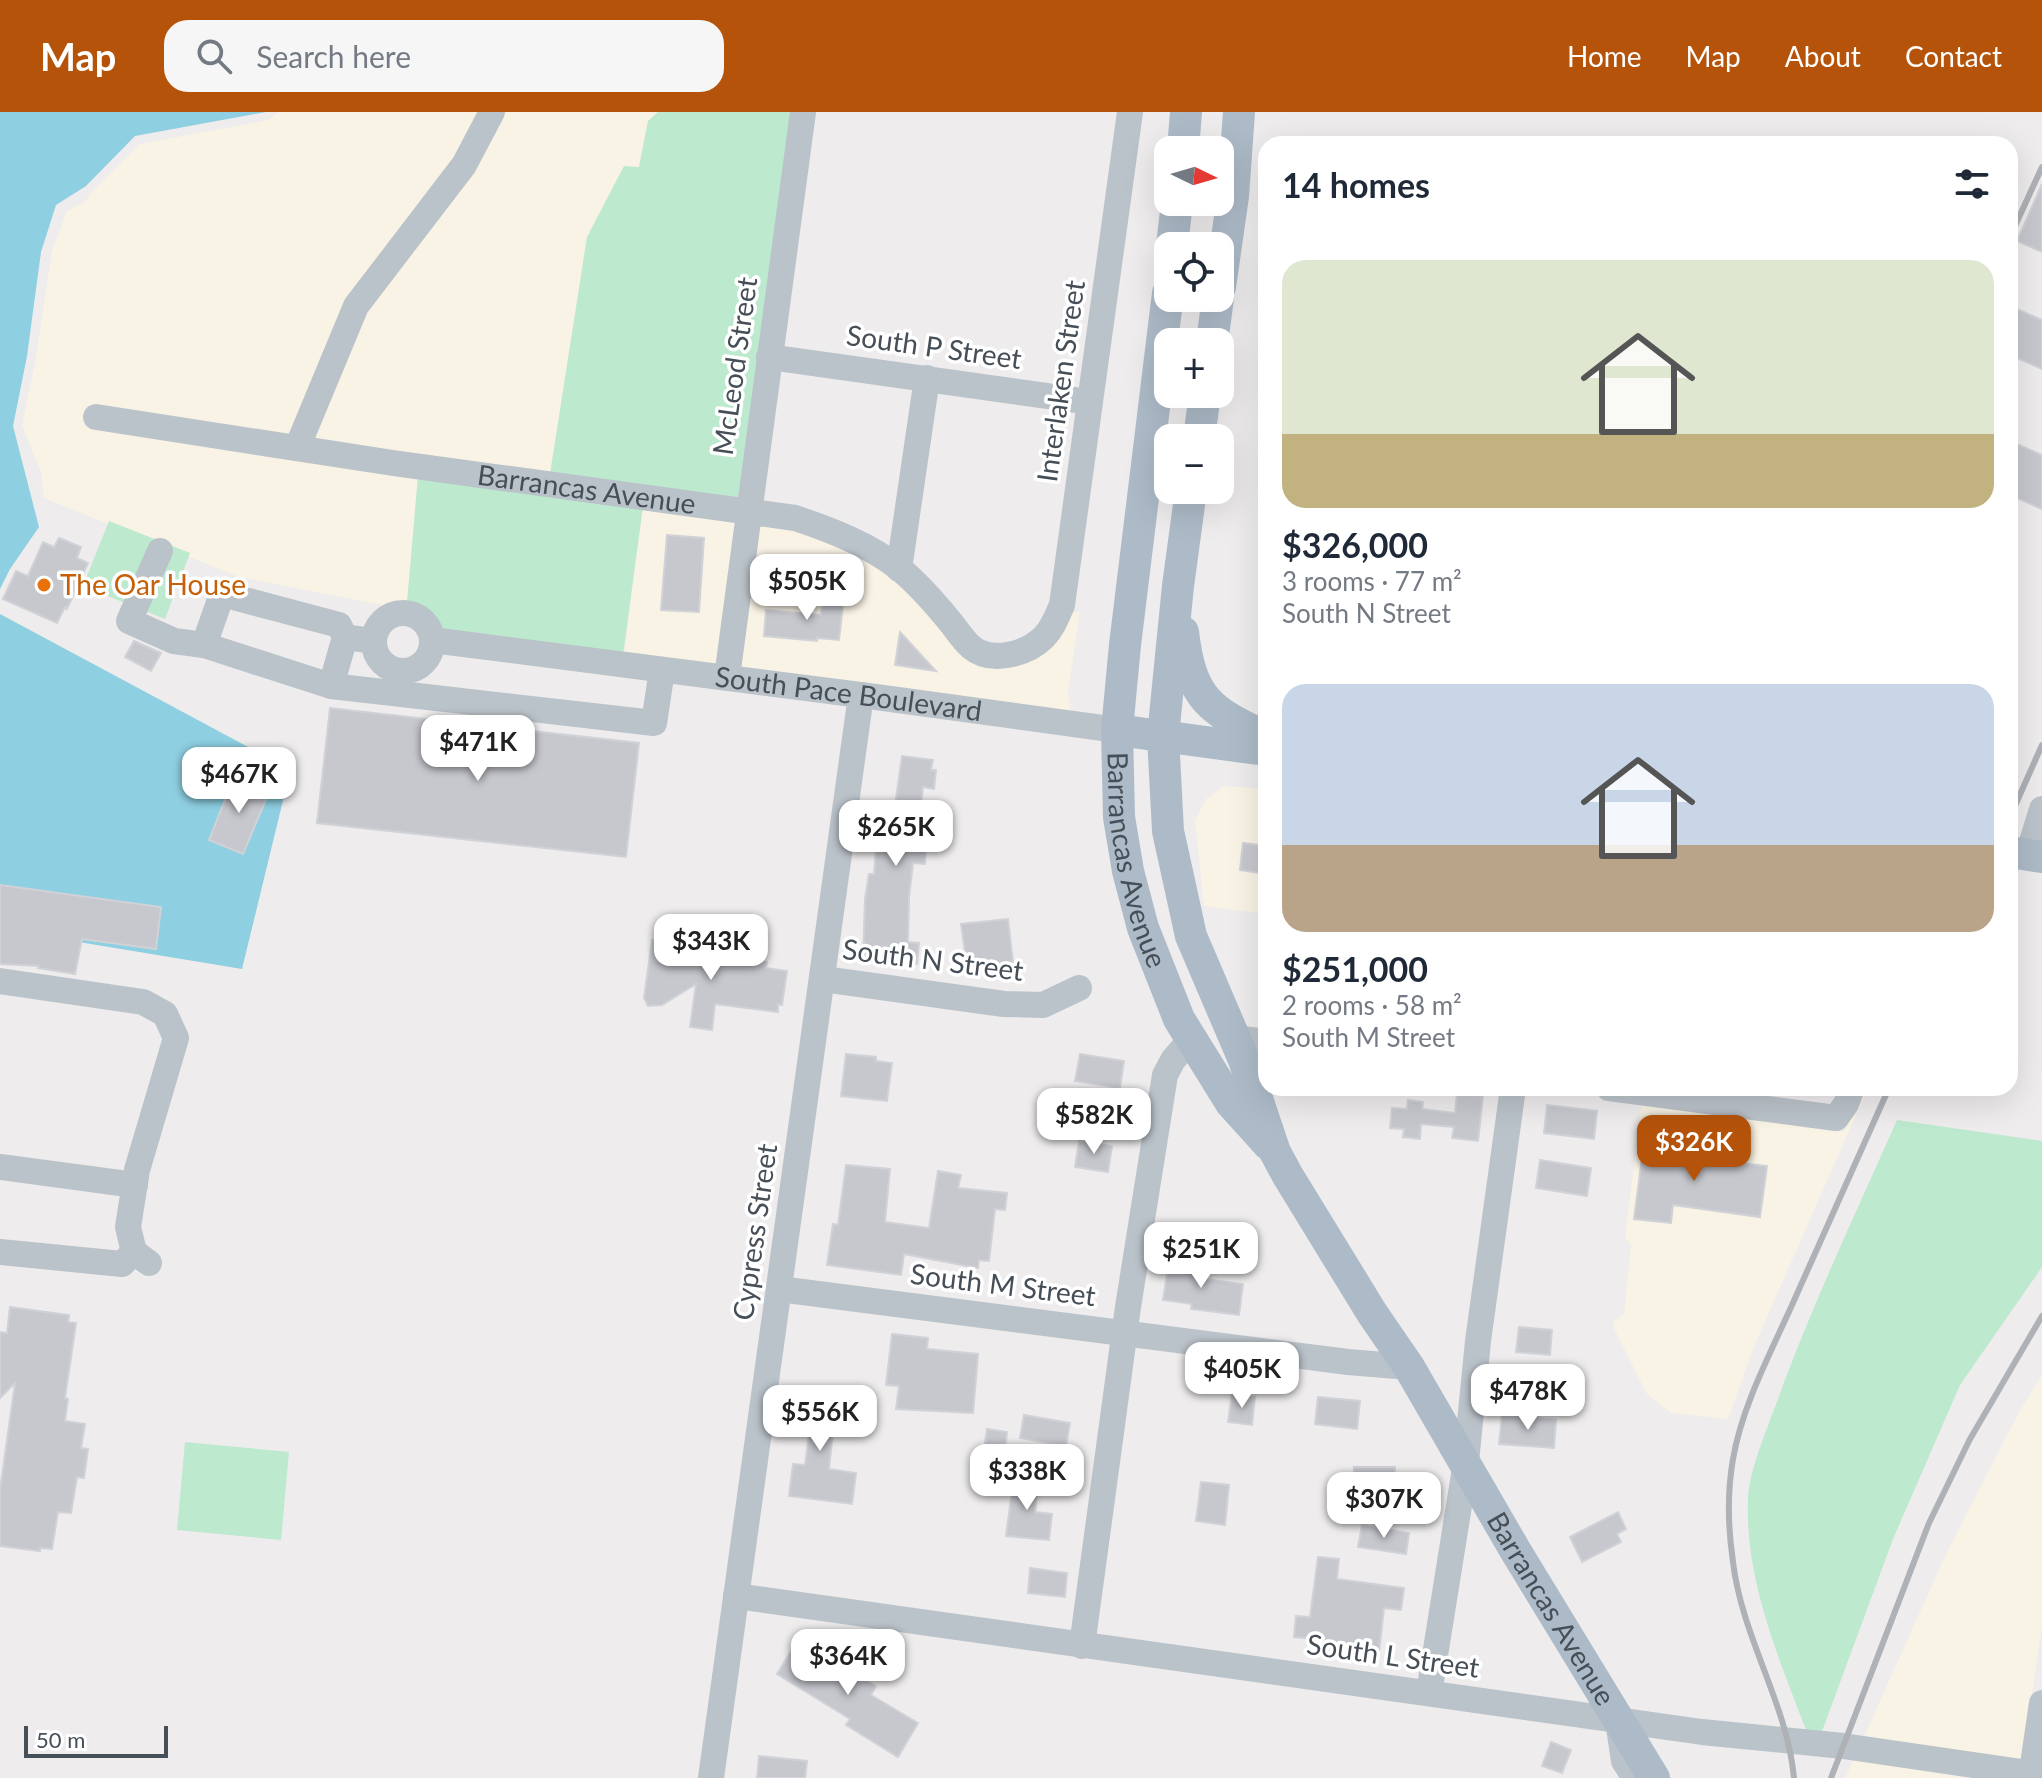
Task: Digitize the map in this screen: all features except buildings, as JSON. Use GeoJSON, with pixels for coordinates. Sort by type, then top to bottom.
{"type":"FeatureCollection","features":[{"type":"Feature","properties":{"kind":"main road"},"geometry":{"type":"LineString","coordinates":[[1184,136],[1186,112]]}},
{"type":"Feature","properties":{"kind":"main road"},"geometry":{"type":"LineString","coordinates":[[1228,232],[1239,112]]}},
{"type":"Feature","properties":{"kind":"main road","name":"Barrancas Avenue"},"geometry":{"type":"LineString","coordinates":[[1166,312],[1117,730],[1116,793],[1128,871],[1143,928],[1161,976],[1191,1039],[1231,1103],[1275,1152],[1372,1313],[1409,1367],[1515,1550],[1654,1778]]}},
{"type":"Feature","properties":{"kind":"main road","name":"Barrancas Avenue"},"geometry":{"type":"LineString","coordinates":[[1189,504],[1163,736],[1168,831],[1191,936],[1244,1060],[1275,1152]]}},
{"type":"Feature","properties":{"kind":"main road"},"geometry":{"type":"LineString","coordinates":[[1178,586],[1187,666],[1193,682],[1209,705],[1258,733]]}},
{"type":"Feature","properties":{"kind":"main road","name":"South Pace Boulevard"},"geometry":{"type":"LineString","coordinates":[[1117,730],[1258,749]]}},
{"type":"Feature","properties":{"kind":"street"},"geometry":{"type":"LineString","coordinates":[[297,448],[356,306],[464,165],[492,112]]}},
{"type":"Feature","properties":{"kind":"street","name":"McLeod Street"},"geometry":{"type":"LineString","coordinates":[[727,677],[803,112]]}},
{"type":"Feature","properties":{"kind":"street","name":"Interlaken Street"},"geometry":{"type":"LineString","coordinates":[[1030,647],[1044,637],[1062,605],[1130,112]]}},
{"type":"Feature","properties":{"kind":"street","name":"South P Street"},"geometry":{"type":"LineString","coordinates":[[769,357],[1090,402]]}},
{"type":"Feature","properties":{"kind":"street"},"geometry":{"type":"LineString","coordinates":[[899,569],[927,378]]}},
{"type":"Feature","properties":{"kind":"street","name":"Barrancas Avenue"},"geometry":{"type":"LineString","coordinates":[[96,417],[795,518],[827,529],[878,554],[899,569],[946,615],[971,647],[992,655],[1007,655],[1030,647]]}},
{"type":"Feature","properties":{"kind":"street"},"geometry":{"type":"LineString","coordinates":[[160,551],[129,621],[174,641],[204,645],[331,686],[654,723],[662,670]]}},
{"type":"Feature","properties":{"kind":"street"},"geometry":{"type":"LineString","coordinates":[[204,645],[222,594],[339,625],[345,637],[331,686]]}},
{"type":"Feature","properties":{"kind":"street"},"geometry":{"type":"LineString","coordinates":[[397,613],[407,613],[425,622],[432,640],[427,659],[421,666],[403,672],[385,666],[378,659],[373,641],[380,622],[397,613]]}},
{"type":"Feature","properties":{"kind":"street"},"geometry":{"type":"LineString","coordinates":[[345,637],[373,641]]}},
{"type":"Feature","properties":{"kind":"street","name":"South Pace Boulevard"},"geometry":{"type":"LineString","coordinates":[[432,640],[1117,730]]}},
{"type":"Feature","properties":{"kind":"street","name":"Cypress Street"},"geometry":{"type":"LineString","coordinates":[[711,1778],[861,695]]}},
{"type":"Feature","properties":{"kind":"street"},"geometry":{"type":"LineString","coordinates":[[2027,855],[2042,809]]}},
{"type":"Feature","properties":{"kind":"street","name":"South N Street"},"geometry":{"type":"LineString","coordinates":[[823,979],[1004,1004],[1043,1005],[1079,988]]}},
{"type":"Feature","properties":{"kind":"street"},"geometry":{"type":"LineString","coordinates":[[0,981],[143,1002],[165,1014],[176,1038],[135,1185],[128,1227],[142,1257],[122,1264],[0,1252]]}},
{"type":"Feature","properties":{"kind":"street"},"geometry":{"type":"LineString","coordinates":[[1234,1038],[1258,1041]]}},
{"type":"Feature","properties":{"kind":"street"},"geometry":{"type":"LineString","coordinates":[[1082,1646],[1165,1075],[1191,1039]]}},
{"type":"Feature","properties":{"kind":"street"},"geometry":{"type":"LineString","coordinates":[[1429,1693],[1466,1462],[1478,1341],[1512,1096]]}},
{"type":"Feature","properties":{"kind":"street"},"geometry":{"type":"LineString","coordinates":[[1670,1096],[1836,1118],[1849,1096]]}},
{"type":"Feature","properties":{"kind":"street"},"geometry":{"type":"LineString","coordinates":[[0,1167],[135,1185]]}},
{"type":"Feature","properties":{"kind":"street","name":"South M Street"},"geometry":{"type":"LineString","coordinates":[[779,1289],[1127,1320],[1333,1360],[1409,1367]]}},
{"type":"Feature","properties":{"kind":"street","name":"South L Street"},"geometry":{"type":"LineString","coordinates":[[736,1596],[1702,1732],[1843,1746],[2035,1776]]}},
{"type":"Feature","properties":{"kind":"street"},"geometry":{"type":"LineString","coordinates":[[2035,1776],[2042,1703]]}},
{"type":"Feature","properties":{"kind":"street"},"geometry":{"type":"LineString","coordinates":[[1618,1719],[1624,1761],[1635,1778]]}},
{"type":"Feature","properties":{"kind":"shaded area"},"geometry":{"type":"Polygon","coordinates":[[[279,112],[658,112],[648,121],[639,167],[587,237],[550,474],[86,406],[84,425],[418,476],[407,603],[388,606],[239,577],[44,498],[41,472],[22,425],[52,251],[67,211],[85,202],[140,144],[268,120],[279,112]]]}},
{"type":"Feature","properties":{"kind":"shaded area"},"geometry":{"type":"Polygon","coordinates":[[[643,506],[736,518],[718,667],[624,655],[643,506]]]}},
{"type":"Feature","properties":{"kind":"shaded area"},"geometry":{"type":"Polygon","coordinates":[[[758,522],[823,537],[888,573],[887,577],[894,578],[980,662],[1070,613],[1080,612],[1068,692],[1071,714],[740,669],[758,522]]]}},
{"type":"Feature","properties":{"kind":"shaded area"},"geometry":{"type":"Polygon","coordinates":[[[1224,786],[1258,788],[1258,913],[1204,906],[1195,820],[1206,799],[1224,786]]]}},
{"type":"Feature","properties":{"kind":"shaded area"},"geometry":{"type":"Polygon","coordinates":[[[1860,1096],[1864,1096],[1755,1344],[1728,1419],[1671,1413],[1647,1394],[1613,1326],[1614,1321],[1624,1314],[1631,1245],[1625,1238],[1642,1102],[1833,1128],[1840,1132],[1846,1129],[1860,1096]]]}},
{"type":"Feature","properties":{"kind":"shaded area"},"geometry":{"type":"Polygon","coordinates":[[[2042,1375],[2042,1625],[2022,1763],[1863,1739],[1946,1554],[2018,1414],[2042,1375]]]}},
{"type":"Feature","properties":{"kind":"shaded area"},"geometry":{"type":"Polygon","coordinates":[[[1855,1757],[1992,1778],[1845,1778],[1855,1757]]]}},
{"type":"Feature","properties":{"kind":"green space"},"geometry":{"type":"Polygon","coordinates":[[[658,112],[792,112],[738,499],[550,474],[587,237],[624,166],[639,167],[648,121],[658,112]]]}},
{"type":"Feature","properties":{"kind":"green space"},"geometry":{"type":"Polygon","coordinates":[[[418,476],[643,506],[623,655],[441,632],[428,613],[407,603],[418,476]]]}},
{"type":"Feature","properties":{"kind":"green space"},"geometry":{"type":"Polygon","coordinates":[[[109,521],[190,553],[165,619],[83,586],[109,521]]]}},
{"type":"Feature","properties":{"kind":"green space"},"geometry":{"type":"Polygon","coordinates":[[[1897,1120],[2042,1141],[2042,1267],[1960,1385],[1893,1539],[1821,1734],[1806,1730],[1765,1617],[1748,1530],[1749,1490],[1763,1440],[1803,1334],[1897,1120]]]}},
{"type":"Feature","properties":{"kind":"green space"},"geometry":{"type":"Polygon","coordinates":[[[185,1442],[289,1452],[281,1540],[177,1530],[185,1442]]]}},
{"type":"Feature","properties":{"kind":"water"},"geometry":{"type":"Polygon","coordinates":[[[0,112],[266,112],[135,136],[86,186],[56,205],[41,252],[27,356],[13,426],[39,527],[0,589],[0,112]]]}},
{"type":"Feature","properties":{"kind":"water"},"geometry":{"type":"Polygon","coordinates":[[[0,614],[250,748],[243,774],[286,788],[242,969],[0,929],[0,614]]]}},
{"type":"Feature","properties":{"kind":"railway"},"geometry":{"type":"LineString","coordinates":[[2018,220],[2042,167]]}},
{"type":"Feature","properties":{"kind":"railway"},"geometry":{"type":"LineString","coordinates":[[2018,799],[2042,745]]}},
{"type":"Feature","properties":{"kind":"railway"},"geometry":{"type":"LineString","coordinates":[[1794,1778],[1783,1723],[1738,1590],[1729,1523],[1731,1472],[1737,1439],[1758,1380],[1885,1096]]}},
{"type":"Feature","properties":{"kind":"railway"},"geometry":{"type":"LineString","coordinates":[[1831,1778],[1929,1523],[1970,1439],[2042,1316]]}},
{"type":"Feature","properties":{"kind":"place","name":"The Oar House"},"geometry":{"type":"Point","coordinates":[44,585]}}]}
